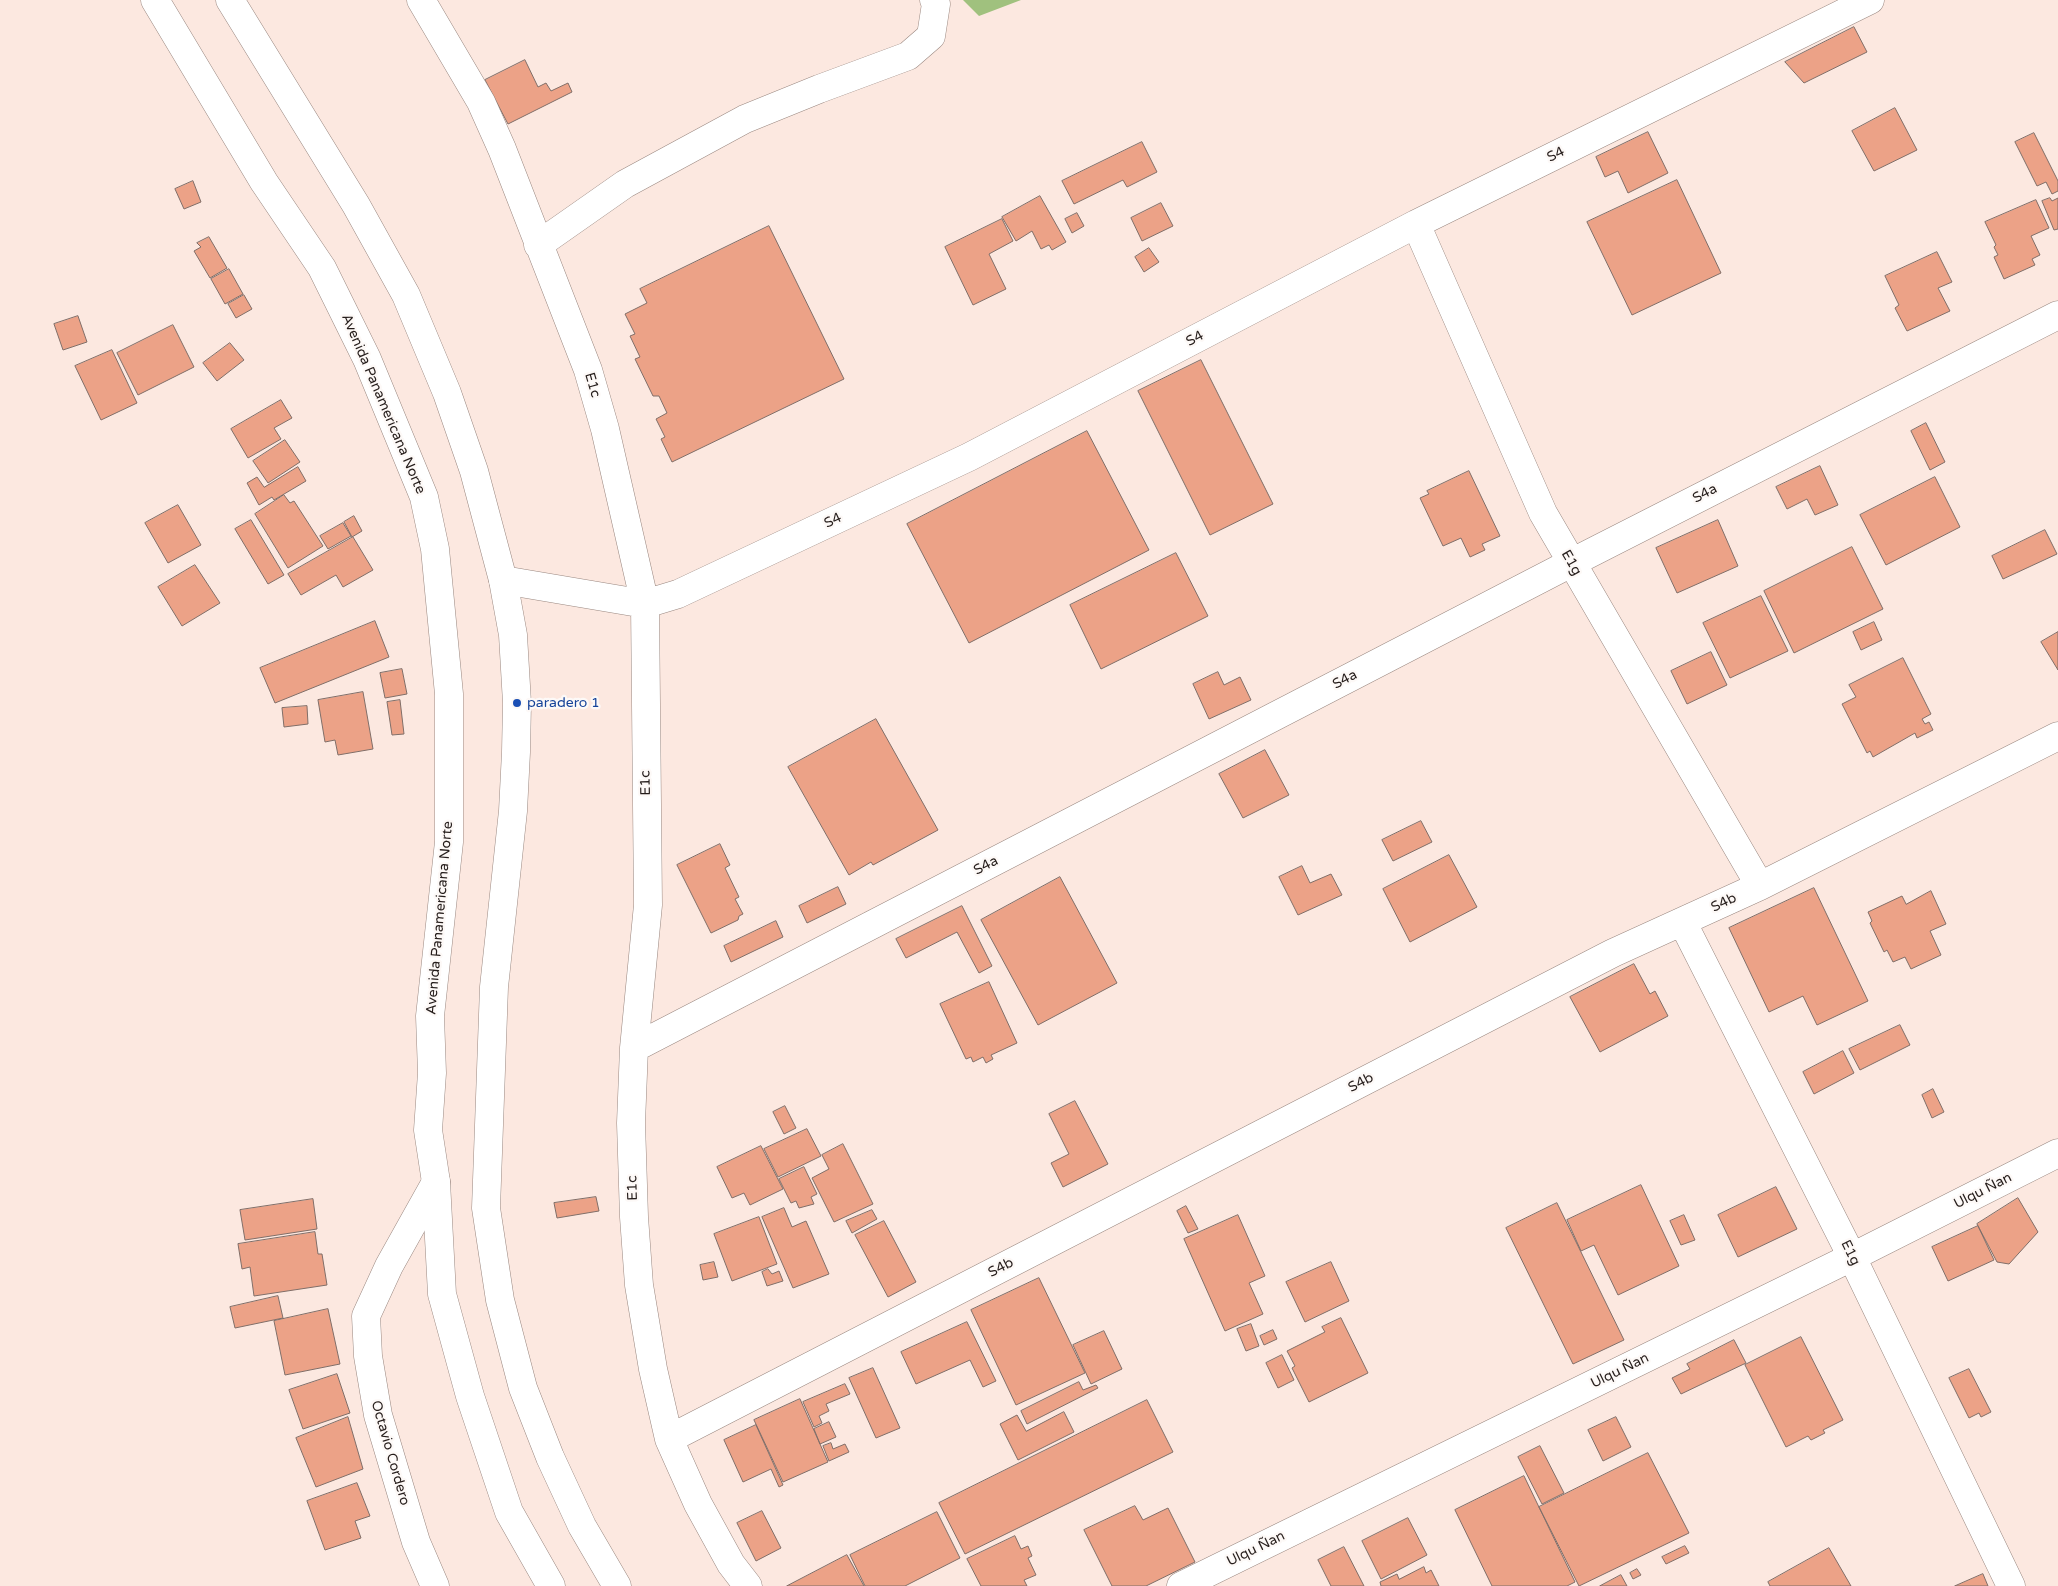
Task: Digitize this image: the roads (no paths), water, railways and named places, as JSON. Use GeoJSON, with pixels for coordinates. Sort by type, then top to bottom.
{"type":"FeatureCollection","features":[{"type":"Feature","properties":{"kind":"main road","name":"Avenida Panamericana Norte"},"geometry":{"type":"LineString","coordinates":[[155,0],[264,182],[322,268],[367,359],[424,497],[435,548],[449,694],[449,842],[430,1016],[432,1073],[428,1130],[436,1182],[442,1294],[470,1396],[510,1512],[552,1586]]}},
{"type":"Feature","properties":{"kind":"main road"},"geometry":{"type":"LineString","coordinates":[[230,0],[356,205],[406,295],[447,393],[474,471],[503,580],[513,635],[517,703],[516,752],[513,811],[494,987],[486,1208],[500,1300],[523,1388],[550,1457],[582,1526],[617,1586]]}},
{"type":"Feature","properties":{"kind":"main road","name":"E1c"},"geometry":{"type":"LineString","coordinates":[[421,0],[481,102],[502,149],[588,370],[605,429],[645,604],[648,905],[634,1048],[631,1123],[638,1275],[653,1369],[669,1439],[698,1504],[731,1564],[748,1586]]}},
{"type":"Feature","properties":{"kind":"main road"},"geometry":{"type":"LineString","coordinates":[[538,245],[625,184],[746,119],[819,89],[908,56],[931,36],[936,4],[934,0]]}},
{"type":"Feature","properties":{"kind":"main road","name":"S4"},"geometry":{"type":"LineString","coordinates":[[503,580],[645,604],[678,594],[969,457],[1416,224],[1870,0]]}},
{"type":"Feature","properties":{"kind":"main road","name":"E1g"},"geometry":{"type":"LineString","coordinates":[[1416,224],[1542,513],[1760,886]]}},
{"type":"Feature","properties":{"kind":"main road","name":"S4a"},"geometry":{"type":"LineString","coordinates":[[634,1048],[1571,563],[2058,316]]}},
{"type":"Feature","properties":{"kind":"main road","name":"S4b"},"geometry":{"type":"LineString","coordinates":[[669,1439],[1604,958],[1760,886],[2058,736]]}},
{"type":"Feature","properties":{"kind":"main road","name":"E1g"},"geometry":{"type":"LineString","coordinates":[[1683,923],[1852,1257],[2011,1586]]}},
{"type":"Feature","properties":{"kind":"main road","name":"Ulqu Ñan"},"geometry":{"type":"LineString","coordinates":[[1181,1586],[1852,1257],[2058,1153]]}},
{"type":"Feature","properties":{"kind":"main road","name":"Octavio Cordero"},"geometry":{"type":"LineString","coordinates":[[435,1586],[416,1542],[378,1416],[368,1356],[366,1316],[388,1266],[436,1182]]}},
{"type":"Feature","properties":{"kind":"place","name":"paradero 1"},"geometry":{"type":"Point","coordinates":[517,703]}}]}
